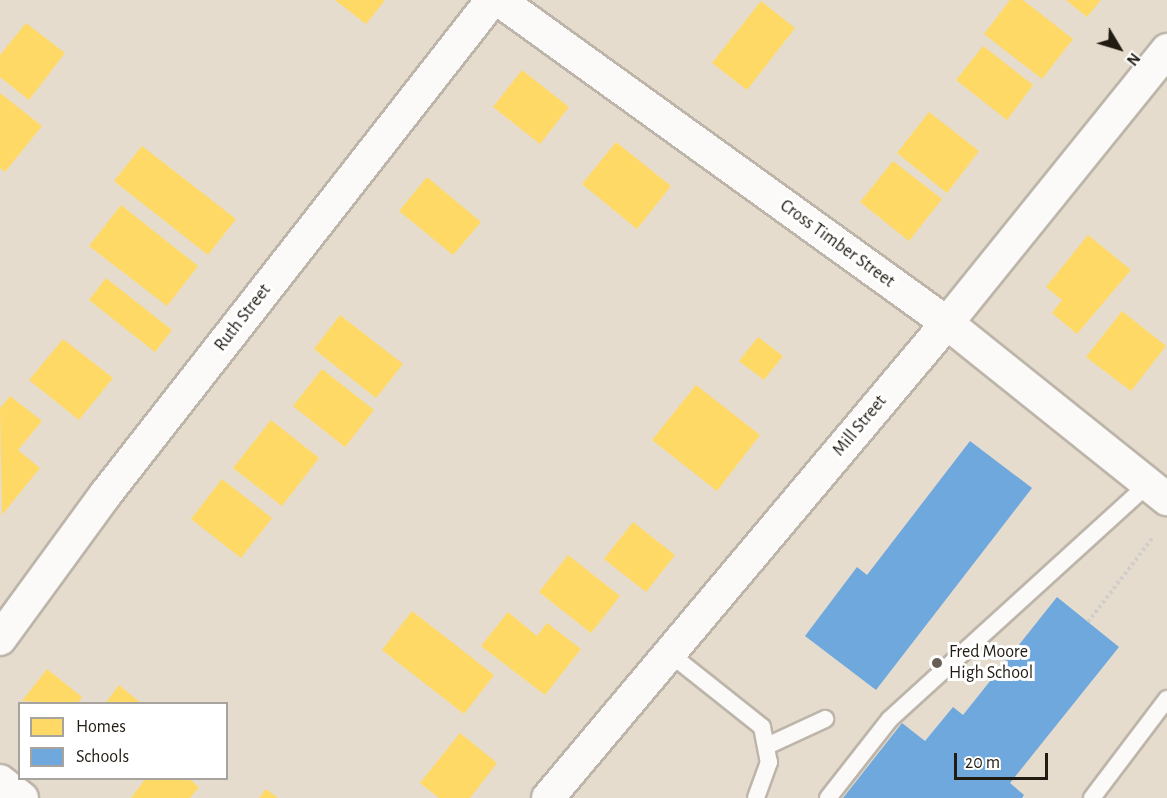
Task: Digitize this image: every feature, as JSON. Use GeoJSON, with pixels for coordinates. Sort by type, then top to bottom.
{"type":"FeatureCollection","features":[{"type":"Feature","properties":{"kind":"street","name":"Ruth Street"},"geometry":{"type":"LineString","coordinates":[[0,639],[105,495],[492,0]]}},
{"type":"Feature","properties":{"kind":"street","name":"Cross Timber Street"},"geometry":{"type":"LineString","coordinates":[[499,0],[947,323],[1157,491]]}},
{"type":"Feature","properties":{"kind":"street","name":"Mill Street"},"geometry":{"type":"LineString","coordinates":[[548,798],[947,323],[1167,50]]}},
{"type":"Feature","properties":{"kind":"street"},"geometry":{"type":"LineString","coordinates":[[0,781],[22,798]]}},
{"type":"Feature","properties":{"kind":"lane"},"geometry":{"type":"LineString","coordinates":[[828,798],[890,719],[1042,576],[1123,512],[1157,491]]}},
{"type":"Feature","properties":{"kind":"lane"},"geometry":{"type":"LineString","coordinates":[[669,653],[762,727],[770,745],[756,798]]}},
{"type":"Feature","properties":{"kind":"lane"},"geometry":{"type":"LineString","coordinates":[[1092,798],[1167,699]]}},
{"type":"Feature","properties":{"kind":"lane"},"geometry":{"type":"LineString","coordinates":[[770,745],[825,719]]}},
{"type":"Feature","properties":{"kind":"path"},"geometry":{"type":"LineString","coordinates":[[1088,621],[1154,536]]}},
{"type":"Feature","properties":{"kind":"building: Homes"},"geometry":{"type":"Polygon","coordinates":[[[335,0],[385,0],[366,24],[335,0]]]}},
{"type":"Feature","properties":{"kind":"building: Homes"},"geometry":{"type":"Polygon","coordinates":[[[1010,0],[1023,0],[1073,39],[1042,79],[984,34],[1010,0]]]}},
{"type":"Feature","properties":{"kind":"building: Homes"},"geometry":{"type":"Polygon","coordinates":[[[1066,0],[1101,0],[1087,17],[1066,0]]]}},
{"type":"Feature","properties":{"kind":"building: Homes"},"geometry":{"type":"Polygon","coordinates":[[[761,1],[795,28],[747,90],[712,63],[761,1]]]}},
{"type":"Feature","properties":{"kind":"building: Homes"},"geometry":{"type":"Polygon","coordinates":[[[26,23],[65,53],[29,100],[0,77],[0,55],[26,23]]]}},
{"type":"Feature","properties":{"kind":"building: Homes"},"geometry":{"type":"Polygon","coordinates":[[[983,46],[1033,85],[1007,120],[956,80],[983,46]]]}},
{"type":"Feature","properties":{"kind":"building: Homes"},"geometry":{"type":"Polygon","coordinates":[[[522,70],[569,107],[540,144],[493,107],[522,70]]]}},
{"type":"Feature","properties":{"kind":"building: Homes"},"geometry":{"type":"Polygon","coordinates":[[[0,93],[42,126],[5,172],[0,168],[0,93]]]}},
{"type":"Feature","properties":{"kind":"building: Homes"},"geometry":{"type":"Polygon","coordinates":[[[929,112],[979,151],[947,193],[897,153],[929,112]]]}},
{"type":"Feature","properties":{"kind":"building: Homes"},"geometry":{"type":"Polygon","coordinates":[[[616,142],[671,186],[637,229],[582,184],[616,142]]]}},
{"type":"Feature","properties":{"kind":"building: Homes"},"geometry":{"type":"Polygon","coordinates":[[[142,146],[236,219],[208,255],[114,181],[142,146]]]}},
{"type":"Feature","properties":{"kind":"building: Homes"},"geometry":{"type":"Polygon","coordinates":[[[893,161],[942,199],[909,241],[860,202],[893,161]]]}},
{"type":"Feature","properties":{"kind":"building: Homes"},"geometry":{"type":"Polygon","coordinates":[[[427,177],[481,222],[453,255],[399,211],[427,177]]]}},
{"type":"Feature","properties":{"kind":"building: Homes"},"geometry":{"type":"Polygon","coordinates":[[[121,205],[198,266],[167,306],[89,246],[121,205]]]}},
{"type":"Feature","properties":{"kind":"building: Homes"},"geometry":{"type":"Polygon","coordinates":[[[1088,235],[1131,270],[1077,334],[1052,313],[1062,300],[1046,287],[1088,235]]]}},
{"type":"Feature","properties":{"kind":"building: Homes"},"geometry":{"type":"Polygon","coordinates":[[[106,278],[172,330],[155,352],[89,300],[106,278]]]}},
{"type":"Feature","properties":{"kind":"building: Homes"},"geometry":{"type":"Polygon","coordinates":[[[1122,311],[1166,346],[1131,391],[1086,357],[1122,311]]]}},
{"type":"Feature","properties":{"kind":"building: Homes"},"geometry":{"type":"Polygon","coordinates":[[[340,315],[403,364],[376,398],[314,349],[340,315]]]}},
{"type":"Feature","properties":{"kind":"building: Homes"},"geometry":{"type":"Polygon","coordinates":[[[758,337],[783,356],[764,380],[739,361],[758,337]]]}},
{"type":"Feature","properties":{"kind":"building: Homes"},"geometry":{"type":"Polygon","coordinates":[[[63,339],[113,378],[79,420],[29,380],[63,339]]]}},
{"type":"Feature","properties":{"kind":"building: Homes"},"geometry":{"type":"Polygon","coordinates":[[[322,369],[374,410],[345,447],[293,406],[322,369]]]}},
{"type":"Feature","properties":{"kind":"building: Homes"},"geometry":{"type":"Polygon","coordinates":[[[696,385],[760,435],[717,491],[652,440],[696,385]]]}},
{"type":"Feature","properties":{"kind":"building: Homes"},"geometry":{"type":"Polygon","coordinates":[[[10,396],[42,421],[18,450],[40,468],[2,515],[0,408],[10,396]]]}},
{"type":"Feature","properties":{"kind":"building: Homes"},"geometry":{"type":"Polygon","coordinates":[[[271,420],[319,458],[282,506],[233,468],[271,420]]]}},
{"type":"Feature","properties":{"kind":"building: Homes"},"geometry":{"type":"Polygon","coordinates":[[[222,479],[272,518],[241,558],[191,519],[222,479]]]}},
{"type":"Feature","properties":{"kind":"building: Homes"},"geometry":{"type":"Polygon","coordinates":[[[633,522],[675,555],[646,592],[604,559],[633,522]]]}},
{"type":"Feature","properties":{"kind":"building: Homes"},"geometry":{"type":"Polygon","coordinates":[[[568,555],[620,596],[591,633],[539,592],[568,555]]]}},
{"type":"Feature","properties":{"kind":"building: Homes"},"geometry":{"type":"Polygon","coordinates":[[[412,611],[494,675],[464,714],[382,650],[412,611]]]}},
{"type":"Feature","properties":{"kind":"building: Homes"},"geometry":{"type":"Polygon","coordinates":[[[508,612],[537,636],[547,623],[581,649],[545,695],[481,646],[508,612]]]}},
{"type":"Feature","properties":{"kind":"building: Homes"},"geometry":{"type":"Polygon","coordinates":[[[47,669],[82,697],[78,702],[22,701],[47,669]]]}},
{"type":"Feature","properties":{"kind":"building: Homes"},"geometry":{"type":"Polygon","coordinates":[[[119,685],[140,702],[106,702],[119,685]]]}},
{"type":"Feature","properties":{"kind":"building: Homes"},"geometry":{"type":"Polygon","coordinates":[[[460,733],[497,763],[470,798],[439,798],[420,783],[460,733]]]}},
{"type":"Feature","properties":{"kind":"building: Homes"},"geometry":{"type":"Polygon","coordinates":[[[144,780],[190,780],[199,787],[190,798],[131,798],[144,780]]]}},
{"type":"Feature","properties":{"kind":"building: Homes"},"geometry":{"type":"Polygon","coordinates":[[[266,789],[278,798],[259,798],[266,789]]]}},
{"type":"Feature","properties":{"kind":"building: Schools"},"geometry":{"type":"Polygon","coordinates":[[[970,441],[1032,488],[876,690],[805,636],[857,567],[867,575],[970,441]]]}},
{"type":"Feature","properties":{"kind":"building: Schools"},"geometry":{"type":"Polygon","coordinates":[[[1057,597],[1119,647],[1010,783],[1024,795],[1022,798],[843,798],[902,723],[925,741],[953,707],[963,715],[1057,597]]]}},
{"type":"Feature","properties":{"kind":"place","name":"Fred Moore High School"},"geometry":{"type":"Point","coordinates":[937,663]}}]}
